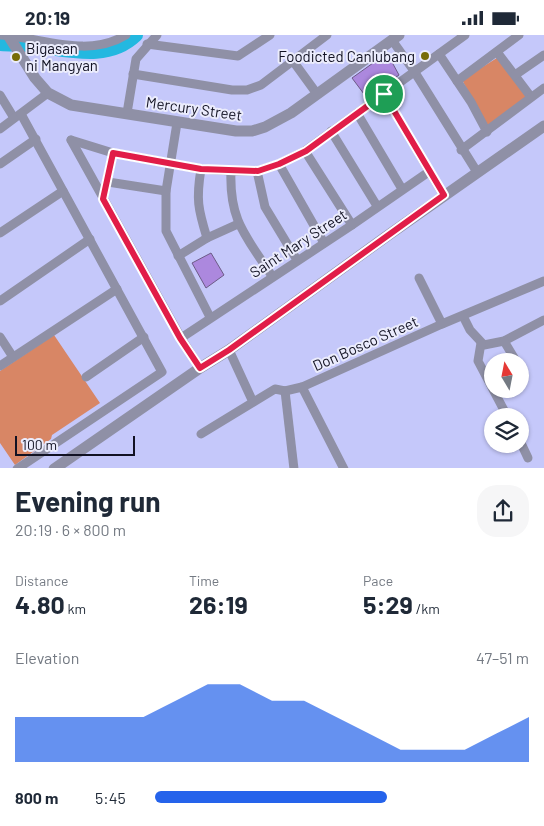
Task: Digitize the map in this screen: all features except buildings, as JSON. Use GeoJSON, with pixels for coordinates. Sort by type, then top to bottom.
{"type":"FeatureCollection","features":[{"type":"Feature","properties":{"kind":"street"},"geometry":{"type":"LineString","coordinates":[[63,35],[68,45]]}},
{"type":"Feature","properties":{"kind":"street"},"geometry":{"type":"LineString","coordinates":[[10,40],[83,47],[99,45],[126,35]]}},
{"type":"Feature","properties":{"kind":"street"},"geometry":{"type":"LineString","coordinates":[[127,113],[136,59],[157,35]]}},
{"type":"Feature","properties":{"kind":"street"},"geometry":{"type":"LineString","coordinates":[[147,45],[238,56],[270,35]]}},
{"type":"Feature","properties":{"kind":"street"},"geometry":{"type":"LineString","coordinates":[[133,74],[232,90],[247,90],[260,85],[327,35]]}},
{"type":"Feature","properties":{"kind":"street"},"geometry":{"type":"LineString","coordinates":[[200,368],[180,338],[71,140],[113,153],[201,169],[258,171],[279,164],[306,151],[465,35]]}},
{"type":"Feature","properties":{"kind":"street"},"geometry":{"type":"LineString","coordinates":[[457,81],[519,35]]}},
{"type":"Feature","properties":{"kind":"street"},"geometry":{"type":"LineString","coordinates":[[396,38],[461,150],[477,172]]}},
{"type":"Feature","properties":{"kind":"street","name":"Mercury Street"},"geometry":{"type":"LineString","coordinates":[[48,93],[72,105],[177,123],[236,131],[252,131],[265,127],[291,113],[396,38]]}},
{"type":"Feature","properties":{"kind":"street"},"geometry":{"type":"LineString","coordinates":[[0,129],[48,93],[35,78],[10,40]]}},
{"type":"Feature","properties":{"kind":"street"},"geometry":{"type":"LineString","coordinates":[[497,52],[531,97]]}},
{"type":"Feature","properties":{"kind":"street"},"geometry":{"type":"LineString","coordinates":[[439,54],[487,132]]}},
{"type":"Feature","properties":{"kind":"street"},"geometry":{"type":"LineString","coordinates":[[515,75],[544,55]]}},
{"type":"Feature","properties":{"kind":"street"},"geometry":{"type":"LineString","coordinates":[[293,61],[317,94]]}},
{"type":"Feature","properties":{"kind":"street"},"geometry":{"type":"LineString","coordinates":[[461,150],[544,88]]}},
{"type":"Feature","properties":{"kind":"street"},"geometry":{"type":"LineString","coordinates":[[384,94],[444,195]]}},
{"type":"Feature","properties":{"kind":"street"},"geometry":{"type":"LineString","coordinates":[[0,95],[36,139],[162,372],[18,468]]}},
{"type":"Feature","properties":{"kind":"street"},"geometry":{"type":"LineString","coordinates":[[357,113],[402,189]]}},
{"type":"Feature","properties":{"kind":"street"},"geometry":{"type":"LineString","coordinates":[[177,123],[166,191],[166,231],[210,317]]}},
{"type":"Feature","properties":{"kind":"street"},"geometry":{"type":"LineString","coordinates":[[55,468],[229,350],[444,195],[544,126]]}},
{"type":"Feature","properties":{"kind":"street"},"geometry":{"type":"LineString","coordinates":[[331,131],[377,207]]}},
{"type":"Feature","properties":{"kind":"street"},"geometry":{"type":"LineString","coordinates":[[0,164],[36,139]]}},
{"type":"Feature","properties":{"kind":"street"},"geometry":{"type":"LineString","coordinates":[[306,151],[352,225]]}},
{"type":"Feature","properties":{"kind":"street"},"geometry":{"type":"LineString","coordinates":[[103,199],[113,153]]}},
{"type":"Feature","properties":{"kind":"street"},"geometry":{"type":"LineString","coordinates":[[279,164],[324,243]]}},
{"type":"Feature","properties":{"kind":"street"},"geometry":{"type":"LineString","coordinates":[[201,169],[198,187],[198,207],[207,238]]}},
{"type":"Feature","properties":{"kind":"street"},"geometry":{"type":"LineString","coordinates":[[231,171],[230,193],[238,224],[272,276]]}},
{"type":"Feature","properties":{"kind":"street"},"geometry":{"type":"LineString","coordinates":[[258,171],[265,207],[298,260]]}},
{"type":"Feature","properties":{"kind":"street","name":"Saint Mary Street"},"geometry":{"type":"LineString","coordinates":[[180,338],[352,225],[430,171]]}},
{"type":"Feature","properties":{"kind":"street"},"geometry":{"type":"LineString","coordinates":[[108,182],[166,191]]}},
{"type":"Feature","properties":{"kind":"street"},"geometry":{"type":"LineString","coordinates":[[0,233],[63,191]]}},
{"type":"Feature","properties":{"kind":"street"},"geometry":{"type":"LineString","coordinates":[[178,256],[207,238],[238,224]]}},
{"type":"Feature","properties":{"kind":"street"},"geometry":{"type":"LineString","coordinates":[[0,301],[90,239]]}},
{"type":"Feature","properties":{"kind":"street"},"geometry":{"type":"LineString","coordinates":[[419,278],[442,324]]}},
{"type":"Feature","properties":{"kind":"street","name":"Don Bosco Street"},"geometry":{"type":"LineString","coordinates":[[201,434],[275,389],[285,391],[302,387],[442,324],[544,281]]}},
{"type":"Feature","properties":{"kind":"street"},"geometry":{"type":"LineString","coordinates":[[0,366],[117,289]]}},
{"type":"Feature","properties":{"kind":"street"},"geometry":{"type":"LineString","coordinates":[[463,316],[470,330],[484,345],[492,345],[504,341],[544,322]]}},
{"type":"Feature","properties":{"kind":"street"},"geometry":{"type":"LineString","coordinates":[[0,337],[13,357]]}},
{"type":"Feature","properties":{"kind":"street"},"geometry":{"type":"LineString","coordinates":[[86,377],[144,337]]}},
{"type":"Feature","properties":{"kind":"street"},"geometry":{"type":"LineString","coordinates":[[504,341],[511,353]]}},
{"type":"Feature","properties":{"kind":"street"},"geometry":{"type":"LineString","coordinates":[[481,343],[478,361],[503,408]]}},
{"type":"Feature","properties":{"kind":"street"},"geometry":{"type":"LineString","coordinates":[[229,350],[253,403]]}},
{"type":"Feature","properties":{"kind":"street"},"geometry":{"type":"LineString","coordinates":[[302,387],[343,468]]}},
{"type":"Feature","properties":{"kind":"street"},"geometry":{"type":"LineString","coordinates":[[285,391],[294,468]]}},
{"type":"Feature","properties":{"kind":"street"},"geometry":{"type":"LineString","coordinates":[[526,453],[528,458]]}},
{"type":"Feature","properties":{"kind":"shaded area"},"geometry":{"type":"Polygon","coordinates":[[[500,56],[528,98],[488,127],[462,80],[500,56]]]}},
{"type":"Feature","properties":{"kind":"shaded area"},"geometry":{"type":"Polygon","coordinates":[[[54,335],[100,403],[52,435],[51,439],[15,465],[0,443],[0,371],[54,335]]]}},
{"type":"Feature","properties":{"kind":"waterway"},"geometry":{"type":"LineString","coordinates":[[0,44],[31,45],[88,52],[113,49],[136,35]]}},
{"type":"Feature","properties":{"kind":"place","name":"Foodicted Canlubang"},"geometry":{"type":"Point","coordinates":[425,56]}},
{"type":"Feature","properties":{"kind":"place","name":"Bigasan ni Mangyan"},"geometry":{"type":"Point","coordinates":[16,57]}},
{"type":"Feature","properties":{"kind":"route"},"geometry":{"type":"LineString","coordinates":[[384,94],[444,195],[229,350],[200,368],[180,338],[103,199],[113,153],[201,169],[258,171],[279,164],[306,151],[384,94]]}}]}
